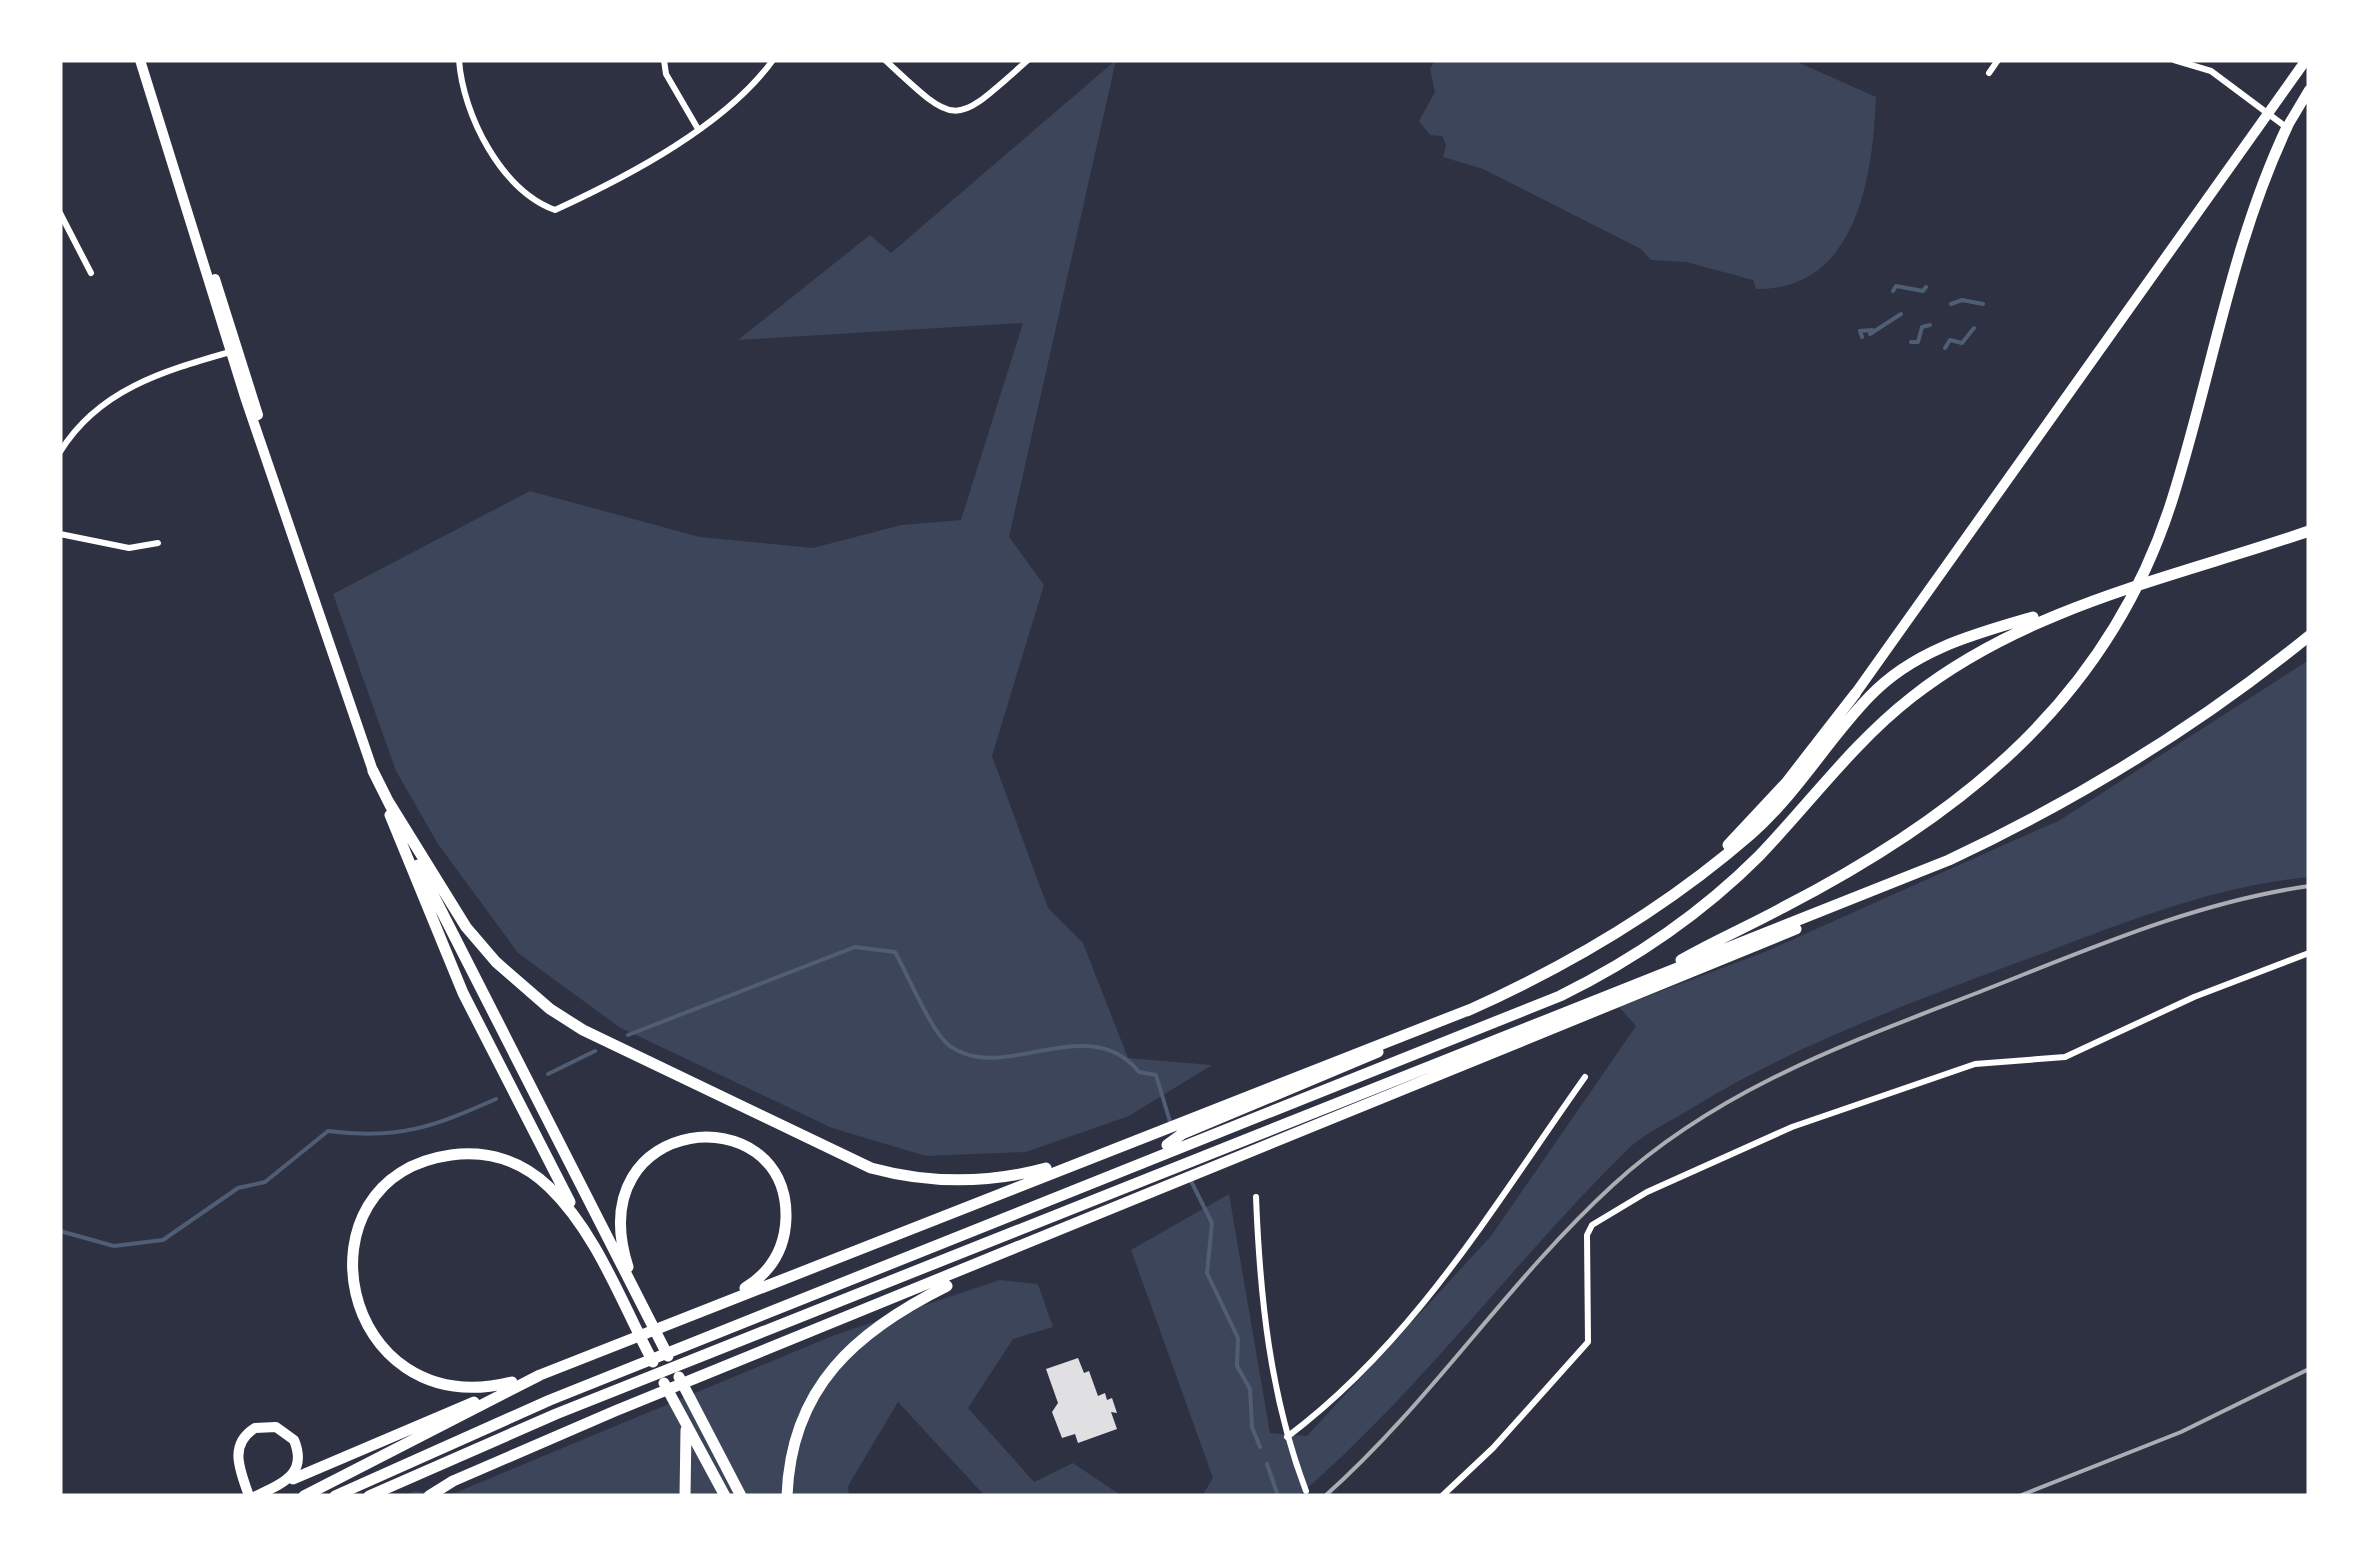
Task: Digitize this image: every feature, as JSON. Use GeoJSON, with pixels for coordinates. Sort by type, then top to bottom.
{"type":"FeatureCollection","features":[{"type":"Feature","properties":{"kind":"highway"},"geometry":{"type":"LineString","coordinates":[[1651,976],[1841,876],[1962,796],[2048,720],[2086,674],[2123,618],[2154,554],[2181,469],[2238,247],[2287,127]]}},
{"type":"Feature","properties":{"kind":"highway"},"geometry":{"type":"LineString","coordinates":[[334,1496],[495,1422],[1154,1155],[1471,1009],[1608,940],[1753,833],[1870,696],[1900,671],[1966,637],[2309,530]]}},
{"type":"Feature","properties":{"kind":"highway"},"geometry":{"type":"LineString","coordinates":[[1195,1134],[1534,1007],[1620,964],[1696,912],[1738,876],[1852,751],[1914,696],[2006,636],[2104,596]]}},
{"type":"Feature","properties":{"kind":"highway"},"geometry":{"type":"LineString","coordinates":[[369,1496],[556,1414],[1162,1172],[1208,1161],[1734,957],[2048,814],[2216,708],[2309,636]]}},
{"type":"Feature","properties":{"kind":"highway"},"geometry":{"type":"LineString","coordinates":[[1700,873],[1786,783],[1856,694]]}},
{"type":"Feature","properties":{"kind":"highway"},"geometry":{"type":"LineString","coordinates":[[373,770],[741,1496]]}},
{"type":"Feature","properties":{"kind":"highway"},"geometry":{"type":"LineString","coordinates":[[373,770],[442,947],[580,1224],[725,1496]]}},
{"type":"Feature","properties":{"kind":"highway"},"geometry":{"type":"LineString","coordinates":[[388,801],[445,897],[482,946],[532,996],[583,1030],[836,1154],[906,1177],[990,1180],[1098,1154]]}},
{"type":"Feature","properties":{"kind":"highway"},"geometry":{"type":"LineString","coordinates":[[429,1496],[453,1481],[581,1425],[1016,1250],[1171,1183],[1208,1161],[1651,976],[1916,874]]}},
{"type":"Feature","properties":{"kind":"highway"},"geometry":{"type":"LineString","coordinates":[[304,1496],[540,1375],[1471,1009]]}},
{"type":"Feature","properties":{"kind":"highway"},"geometry":{"type":"LineString","coordinates":[[637,1295],[620,1229],[620,1204],[628,1182],[639,1164],[658,1149],[706,1136],[738,1142],[756,1153],[777,1180],[786,1211],[783,1242],[775,1260],[761,1276],[725,1301]]}},
{"type":"Feature","properties":{"kind":"highway"},"geometry":{"type":"LineString","coordinates":[[540,1375],[497,1386],[458,1387],[403,1368],[374,1339],[360,1316],[352,1279],[356,1238],[366,1212],[393,1180],[426,1161],[462,1154],[500,1158],[524,1168],[547,1185],[580,1224]]}},
{"type":"Feature","properties":{"kind":"highway"},"geometry":{"type":"LineString","coordinates":[[786,1496],[803,1418],[841,1357],[894,1313],[1016,1250]]}},
{"type":"Feature","properties":{"kind":"highway"},"geometry":{"type":"LineString","coordinates":[[292,1478],[460,1406],[493,1397]]}},
{"type":"Feature","properties":{"kind":"highway"},"geometry":{"type":"LineString","coordinates":[[685,1496],[686,1426]]}},
{"type":"Feature","properties":{"kind":"main road"},"geometry":{"type":"LineString","coordinates":[[140,60],[204,255],[231,352],[373,770]]}},
{"type":"Feature","properties":{"kind":"main road"},"geometry":{"type":"LineString","coordinates":[[1856,694],[2306,60]]}},
{"type":"Feature","properties":{"kind":"main road"},"geometry":{"type":"LineString","coordinates":[[2287,127],[2309,90]]}},
{"type":"Feature","properties":{"kind":"main road"},"geometry":{"type":"LineString","coordinates":[[204,255],[222,297],[264,442]]}},
{"type":"Feature","properties":{"kind":"main road"},"geometry":{"type":"LineString","coordinates":[[276,1427],[294,1440],[299,1462],[292,1478],[253,1496],[238,1451],[244,1436],[256,1428],[276,1427]]}},
{"type":"Feature","properties":{"kind":"street"},"geometry":{"type":"LineString","coordinates":[[459,60],[463,86],[484,143],[538,204],[556,210],[698,129],[750,91],[773,60]]}},
{"type":"Feature","properties":{"kind":"street"},"geometry":{"type":"LineString","coordinates":[[664,60],[666,74],[698,129]]}},
{"type":"Feature","properties":{"kind":"street"},"geometry":{"type":"LineString","coordinates":[[885,60],[934,105],[957,113],[973,108],[1028,60]]}},
{"type":"Feature","properties":{"kind":"street"},"geometry":{"type":"LineString","coordinates":[[1989,73],[1998,60]]}},
{"type":"Feature","properties":{"kind":"street"},"geometry":{"type":"LineString","coordinates":[[2174,60],[2210,70],[2287,127]]}},
{"type":"Feature","properties":{"kind":"street"},"geometry":{"type":"LineString","coordinates":[[60,213],[92,273]]}},
{"type":"Feature","properties":{"kind":"street"},"geometry":{"type":"LineString","coordinates":[[61,449],[91,412],[112,395],[231,352]]}},
{"type":"Feature","properties":{"kind":"street"},"geometry":{"type":"LineString","coordinates":[[60,534],[129,548],[158,543]]}},
{"type":"Feature","properties":{"kind":"street"},"geometry":{"type":"LineString","coordinates":[[1442,1496],[1493,1448],[1588,1342],[1586,1234],[1592,1225],[1647,1192],[1792,1127],[1975,1064],[2065,1058],[2194,997],[2309,953]]}},
{"type":"Feature","properties":{"kind":"street"},"geometry":{"type":"LineString","coordinates":[[1286,1437],[1340,1391],[1424,1305],[1585,1078]]}},
{"type":"Feature","properties":{"kind":"street"},"geometry":{"type":"LineString","coordinates":[[1256,1197],[1266,1331],[1286,1437],[1306,1491]]}},
{"type":"Feature","properties":{"kind":"shaded area"},"geometry":{"type":"Polygon","coordinates":[[[1116,60],[1009,537],[1044,585],[992,756],[1048,908],[1083,943],[1128,1058],[1212,1065],[1129,1116],[1026,1152],[926,1156],[832,1128],[619,1027],[518,953],[438,844],[396,771],[333,594],[530,491],[700,537],[813,548],[901,525],[961,520],[1023,323],[738,340],[870,235],[891,253],[1116,60]]]}},
{"type":"Feature","properties":{"kind":"shaded area"},"geometry":{"type":"Polygon","coordinates":[[[1435,60],[1793,60],[1876,97],[1870,161],[1853,223],[1838,250],[1817,271],[1790,285],[1756,289],[1753,280],[1686,262],[1651,260],[1641,249],[1483,169],[1443,157],[1446,145],[1442,136],[1430,135],[1419,121],[1435,92],[1430,69],[1435,60]]]}},
{"type":"Feature","properties":{"kind":"shaded area"},"geometry":{"type":"Polygon","coordinates":[[[2309,660],[2309,877],[2236,889],[2130,920],[1854,1026],[1729,1087],[1626,1151],[1425,1371],[1298,1496],[1202,1496],[1213,1478],[1131,1250],[1229,1194],[1270,1433],[1307,1436],[1491,1236],[1636,1026],[1619,1007],[1767,951],[2060,820],[2309,660]]]}},
{"type":"Feature","properties":{"kind":"shaded area"},"geometry":{"type":"Polygon","coordinates":[[[1000,1280],[1038,1284],[1053,1327],[1013,1339],[968,1408],[1034,1482],[1073,1463],[1122,1496],[985,1496],[898,1402],[848,1486],[849,1496],[404,1496],[414,1491],[450,1495],[832,1336],[1000,1280]]]}},
{"type":"Feature","properties":{"kind":"building"},"geometry":{"type":"Polygon","coordinates":[[[1078,1358],[1084,1373],[1089,1371],[1098,1396],[1105,1393],[1107,1400],[1112,1398],[1117,1413],[1111,1412],[1117,1429],[1078,1443],[1075,1434],[1062,1438],[1052,1412],[1058,1403],[1046,1369],[1078,1358]]]}},
{"type":"Feature","properties":{"kind":"waterway"},"geometry":{"type":"LineString","coordinates":[[1893,291],[1896,286],[1923,291],[1926,287]]}},
{"type":"Feature","properties":{"kind":"waterway"},"geometry":{"type":"LineString","coordinates":[[1951,304],[1962,300],[1983,304]]}},
{"type":"Feature","properties":{"kind":"waterway"},"geometry":{"type":"LineString","coordinates":[[1870,334],[1901,314]]}},
{"type":"Feature","properties":{"kind":"waterway"},"geometry":{"type":"LineString","coordinates":[[1911,342],[1918,342],[1922,327],[1930,325]]}},
{"type":"Feature","properties":{"kind":"waterway"},"geometry":{"type":"LineString","coordinates":[[1945,348],[1950,340],[1962,343],[1974,328]]}},
{"type":"Feature","properties":{"kind":"waterway"},"geometry":{"type":"LineString","coordinates":[[1862,337],[1860,331],[1872,330]]}},
{"type":"Feature","properties":{"kind":"waterway"},"geometry":{"type":"LineString","coordinates":[[628,1035],[855,947],[895,952],[928,1016],[950,1046],[971,1056],[995,1058],[1071,1046],[1095,1047],[1118,1054],[1139,1072],[1156,1075],[1171,1125]]}},
{"type":"Feature","properties":{"kind":"waterway"},"geometry":{"type":"LineString","coordinates":[[548,1074],[595,1051]]}},
{"type":"Feature","properties":{"kind":"waterway"},"geometry":{"type":"LineString","coordinates":[[60,1231],[114,1246],[163,1240],[238,1188],[265,1182],[328,1131],[375,1134],[415,1129],[496,1099]]}},
{"type":"Feature","properties":{"kind":"waterway"},"geometry":{"type":"LineString","coordinates":[[1191,1181],[1212,1223],[1207,1273],[1238,1338],[1237,1366],[1250,1389],[1252,1427],[1260,1447]]}},
{"type":"Feature","properties":{"kind":"waterway"},"geometry":{"type":"LineString","coordinates":[[1267,1464],[1278,1496]]}},
{"type":"Feature","properties":{"kind":"railway"},"geometry":{"type":"LineString","coordinates":[[1325,1496],[1400,1421],[1575,1222],[1655,1150],[1699,1119],[1745,1092],[1841,1047],[2109,941],[2187,914],[2309,886]]}},
{"type":"Feature","properties":{"kind":"railway"},"geometry":{"type":"LineString","coordinates":[[2019,1496],[2181,1432],[2309,1369]]}}]}
